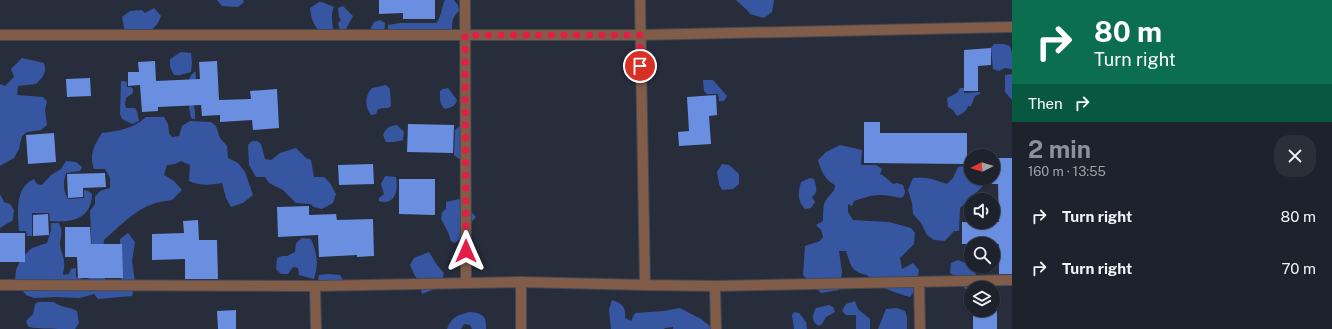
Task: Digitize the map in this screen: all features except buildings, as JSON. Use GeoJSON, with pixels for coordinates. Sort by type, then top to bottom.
{"type":"FeatureCollection","features":[{"type":"Feature","properties":{"kind":"street"},"geometry":{"type":"LineString","coordinates":[[465,0],[466,282]]}},
{"type":"Feature","properties":{"kind":"street"},"geometry":{"type":"LineString","coordinates":[[640,0],[645,285]]}},
{"type":"Feature","properties":{"kind":"street"},"geometry":{"type":"LineString","coordinates":[[0,35],[640,35],[1012,27]]}},
{"type":"Feature","properties":{"kind":"street"},"geometry":{"type":"LineString","coordinates":[[0,285],[315,286],[521,282],[715,286],[1012,280]]}},
{"type":"Feature","properties":{"kind":"street"},"geometry":{"type":"LineString","coordinates":[[520,329],[521,282]]}},
{"type":"Feature","properties":{"kind":"street"},"geometry":{"type":"LineString","coordinates":[[919,282],[920,329]]}},
{"type":"Feature","properties":{"kind":"street"},"geometry":{"type":"LineString","coordinates":[[315,286],[316,329]]}},
{"type":"Feature","properties":{"kind":"street"},"geometry":{"type":"LineString","coordinates":[[715,286],[716,329]]}},
{"type":"Feature","properties":{"kind":"shaded area"},"geometry":{"type":"Polygon","coordinates":[[[217,0],[243,0],[244,2],[238,7],[222,6],[217,0]]]}},
{"type":"Feature","properties":{"kind":"shaded area"},"geometry":{"type":"Polygon","coordinates":[[[445,0],[454,0],[458,5],[459,11],[456,13],[452,22],[452,36],[433,41],[388,32],[388,25],[400,23],[436,23],[445,0]]]}},
{"type":"Feature","properties":{"kind":"shaded area"},"geometry":{"type":"Polygon","coordinates":[[[736,0],[774,0],[772,12],[764,18],[750,14],[736,0]]]}},
{"type":"Feature","properties":{"kind":"shaded area"},"geometry":{"type":"Polygon","coordinates":[[[319,2],[334,7],[332,16],[333,31],[319,31],[314,23],[310,8],[319,2]]]}},
{"type":"Feature","properties":{"kind":"shaded area"},"geometry":{"type":"Polygon","coordinates":[[[343,6],[353,16],[345,31],[340,31],[338,23],[341,20],[339,17],[338,8],[343,6]]]}},
{"type":"Feature","properties":{"kind":"shaded area"},"geometry":{"type":"Polygon","coordinates":[[[154,8],[161,16],[158,23],[150,32],[125,32],[122,17],[130,11],[142,10],[145,13],[154,8]]]}},
{"type":"Feature","properties":{"kind":"shaded area"},"geometry":{"type":"Polygon","coordinates":[[[380,20],[385,23],[384,34],[368,33],[374,22],[380,20]]]}},
{"type":"Feature","properties":{"kind":"shaded area"},"geometry":{"type":"Polygon","coordinates":[[[994,44],[1004,44],[1010,46],[1012,53],[1012,69],[1005,68],[999,71],[993,69],[991,48],[994,44]]]}},
{"type":"Feature","properties":{"kind":"shaded area"},"geometry":{"type":"Polygon","coordinates":[[[181,52],[191,53],[191,72],[174,75],[170,67],[170,59],[181,52]]]}},
{"type":"Feature","properties":{"kind":"shaded area"},"geometry":{"type":"Polygon","coordinates":[[[22,58],[44,63],[45,72],[41,79],[36,84],[18,86],[17,95],[43,97],[47,101],[45,110],[47,125],[41,130],[27,132],[22,136],[19,149],[14,158],[0,166],[0,84],[5,86],[14,77],[11,69],[22,58]]]}},
{"type":"Feature","properties":{"kind":"shaded area"},"geometry":{"type":"Polygon","coordinates":[[[195,71],[196,77],[193,96],[195,119],[192,119],[189,104],[189,90],[191,75],[195,71]]]}},
{"type":"Feature","properties":{"kind":"shaded area"},"geometry":{"type":"Polygon","coordinates":[[[1012,74],[1012,100],[1005,92],[1005,75],[1012,74]]]}},
{"type":"Feature","properties":{"kind":"shaded area"},"geometry":{"type":"Polygon","coordinates":[[[703,80],[713,80],[727,96],[724,101],[719,101],[718,94],[707,94],[704,91],[703,80]]]}},
{"type":"Feature","properties":{"kind":"shaded area"},"geometry":{"type":"Polygon","coordinates":[[[121,81],[127,82],[127,87],[131,87],[133,89],[133,93],[126,98],[125,104],[126,108],[135,108],[137,111],[139,121],[132,124],[122,119],[120,114],[121,81]]]}},
{"type":"Feature","properties":{"kind":"shaded area"},"geometry":{"type":"Polygon","coordinates":[[[386,85],[390,89],[391,106],[388,108],[378,109],[376,114],[371,115],[366,105],[368,94],[372,88],[386,85]]]}},
{"type":"Feature","properties":{"kind":"shaded area"},"geometry":{"type":"Polygon","coordinates":[[[448,88],[457,100],[454,105],[445,109],[441,103],[440,91],[448,88]]]}},
{"type":"Feature","properties":{"kind":"shaded area"},"geometry":{"type":"Polygon","coordinates":[[[960,88],[964,88],[964,93],[980,92],[980,94],[975,96],[971,106],[968,106],[964,112],[957,116],[953,110],[948,107],[947,98],[957,93],[960,88]]]}},
{"type":"Feature","properties":{"kind":"shaded area"},"geometry":{"type":"Polygon","coordinates":[[[146,117],[164,117],[168,124],[169,133],[172,137],[179,136],[182,126],[190,121],[211,122],[216,126],[220,138],[227,146],[228,158],[238,163],[245,172],[253,195],[243,203],[231,207],[226,198],[222,183],[205,185],[193,183],[189,181],[190,165],[181,161],[175,164],[167,165],[164,175],[174,181],[182,190],[172,200],[151,205],[127,219],[104,240],[103,251],[92,257],[90,211],[95,204],[95,197],[100,191],[110,188],[110,178],[105,169],[94,169],[92,159],[93,150],[102,133],[131,127],[146,117]]]}},
{"type":"Feature","properties":{"kind":"shaded area"},"geometry":{"type":"Polygon","coordinates":[[[462,124],[471,139],[469,156],[459,159],[454,155],[455,130],[462,124]]]}},
{"type":"Feature","properties":{"kind":"shaded area"},"geometry":{"type":"Polygon","coordinates":[[[397,125],[404,132],[403,140],[386,142],[383,135],[385,131],[390,127],[397,125]]]}},
{"type":"Feature","properties":{"kind":"shaded area"},"geometry":{"type":"Polygon","coordinates":[[[252,141],[257,141],[261,144],[265,159],[271,160],[280,153],[296,148],[306,158],[311,160],[314,177],[324,177],[330,183],[336,194],[333,203],[322,209],[314,207],[310,204],[296,203],[283,190],[269,183],[265,177],[256,177],[249,165],[248,145],[252,141]]]}},
{"type":"Feature","properties":{"kind":"shaded area"},"geometry":{"type":"Polygon","coordinates":[[[840,145],[862,150],[861,165],[876,165],[882,169],[880,174],[893,184],[897,183],[903,185],[905,191],[904,196],[901,198],[888,195],[867,197],[854,201],[852,206],[848,204],[848,212],[853,220],[889,222],[911,228],[915,233],[914,244],[900,258],[902,269],[913,263],[919,270],[916,288],[910,297],[887,289],[876,283],[867,275],[855,270],[852,267],[846,251],[839,251],[842,272],[839,290],[821,293],[803,275],[805,246],[820,241],[823,237],[821,230],[816,225],[823,221],[824,204],[835,188],[835,185],[824,175],[818,160],[826,152],[840,145]]]}},
{"type":"Feature","properties":{"kind":"shaded area"},"geometry":{"type":"Polygon","coordinates":[[[66,161],[76,162],[82,167],[80,171],[66,173],[64,186],[66,196],[68,199],[84,198],[84,190],[88,191],[92,194],[88,209],[79,218],[65,221],[50,221],[49,213],[32,213],[32,236],[27,236],[26,231],[19,231],[18,209],[20,195],[23,189],[34,179],[37,184],[42,185],[51,175],[61,169],[66,161]]]}},
{"type":"Feature","properties":{"kind":"shaded area"},"geometry":{"type":"Polygon","coordinates":[[[722,164],[729,165],[739,174],[739,184],[733,189],[722,190],[719,184],[717,172],[722,164]]]}},
{"type":"Feature","properties":{"kind":"shaded area"},"geometry":{"type":"Polygon","coordinates":[[[964,166],[964,185],[983,186],[976,193],[964,193],[964,204],[960,208],[959,231],[954,231],[945,241],[934,240],[927,235],[921,223],[913,214],[912,203],[908,190],[913,178],[926,178],[947,184],[953,178],[958,167],[964,166]]]}},
{"type":"Feature","properties":{"kind":"shaded area"},"geometry":{"type":"Polygon","coordinates":[[[385,176],[396,177],[397,187],[395,196],[389,201],[384,202],[379,201],[379,198],[384,194],[381,184],[385,176]]]}},
{"type":"Feature","properties":{"kind":"shaded area"},"geometry":{"type":"Polygon","coordinates":[[[810,178],[814,179],[816,187],[816,193],[812,197],[815,202],[811,208],[805,209],[799,199],[799,190],[801,182],[810,178]]]}},
{"type":"Feature","properties":{"kind":"shaded area"},"geometry":{"type":"Polygon","coordinates":[[[0,194],[4,202],[10,204],[14,210],[13,220],[0,228],[0,194]]]}},
{"type":"Feature","properties":{"kind":"shaded area"},"geometry":{"type":"Polygon","coordinates":[[[459,199],[476,217],[466,228],[463,237],[455,243],[451,241],[441,219],[442,212],[446,209],[446,202],[459,199]]]}},
{"type":"Feature","properties":{"kind":"shaded area"},"geometry":{"type":"Polygon","coordinates":[[[51,223],[59,223],[61,228],[60,246],[64,264],[63,275],[69,274],[71,269],[76,268],[76,277],[87,280],[100,267],[107,283],[121,280],[120,239],[128,233],[135,242],[132,261],[135,282],[132,296],[98,299],[94,294],[80,298],[34,298],[26,295],[15,281],[16,270],[21,258],[32,248],[47,243],[51,230],[51,223]]]}},
{"type":"Feature","properties":{"kind":"shaded area"},"geometry":{"type":"Polygon","coordinates":[[[302,238],[311,239],[315,249],[317,263],[314,279],[299,275],[298,268],[293,267],[288,274],[281,274],[276,269],[277,258],[287,256],[295,252],[296,243],[302,238]]]}},
{"type":"Feature","properties":{"kind":"shaded area"},"geometry":{"type":"Polygon","coordinates":[[[429,252],[444,273],[440,287],[422,294],[419,281],[410,265],[414,258],[429,252]]]}},
{"type":"Feature","properties":{"kind":"shaded area"},"geometry":{"type":"Polygon","coordinates":[[[958,260],[964,262],[964,273],[976,273],[978,281],[964,281],[964,287],[961,280],[950,273],[951,263],[958,260]]]}},
{"type":"Feature","properties":{"kind":"shaded area"},"geometry":{"type":"Polygon","coordinates":[[[319,275],[340,275],[343,280],[339,290],[328,287],[318,279],[319,275]]]}},
{"type":"Feature","properties":{"kind":"shaded area"},"geometry":{"type":"Polygon","coordinates":[[[612,300],[623,306],[625,318],[631,321],[635,313],[664,311],[680,308],[701,319],[712,329],[673,329],[673,327],[664,329],[611,329],[609,310],[612,300]]]}},
{"type":"Feature","properties":{"kind":"shaded area"},"geometry":{"type":"Polygon","coordinates":[[[855,301],[858,309],[870,319],[870,329],[856,329],[856,315],[846,315],[842,311],[846,304],[855,301]]]}},
{"type":"Feature","properties":{"kind":"shaded area"},"geometry":{"type":"Polygon","coordinates":[[[38,302],[54,302],[77,311],[79,323],[75,329],[44,329],[29,327],[26,321],[33,314],[35,304],[38,302]]]}},
{"type":"Feature","properties":{"kind":"shaded area"},"geometry":{"type":"Polygon","coordinates":[[[829,305],[833,307],[835,312],[826,317],[819,326],[813,320],[816,308],[829,305]]]}},
{"type":"Feature","properties":{"kind":"shaded area"},"geometry":{"type":"Polygon","coordinates":[[[897,308],[905,311],[907,317],[907,329],[878,329],[886,309],[897,308]]]}},
{"type":"Feature","properties":{"kind":"shaded area"},"geometry":{"type":"Polygon","coordinates":[[[470,312],[481,314],[485,318],[486,329],[472,329],[470,325],[464,324],[461,329],[447,329],[456,317],[470,312]]]}},
{"type":"Feature","properties":{"kind":"shaded area"},"geometry":{"type":"Polygon","coordinates":[[[794,312],[799,313],[806,322],[807,329],[794,329],[792,315],[794,312]]]}},
{"type":"Feature","properties":{"kind":"route"},"geometry":{"type":"LineString","coordinates":[[466,251],[465,35],[640,35],[640,66]]}}]}
